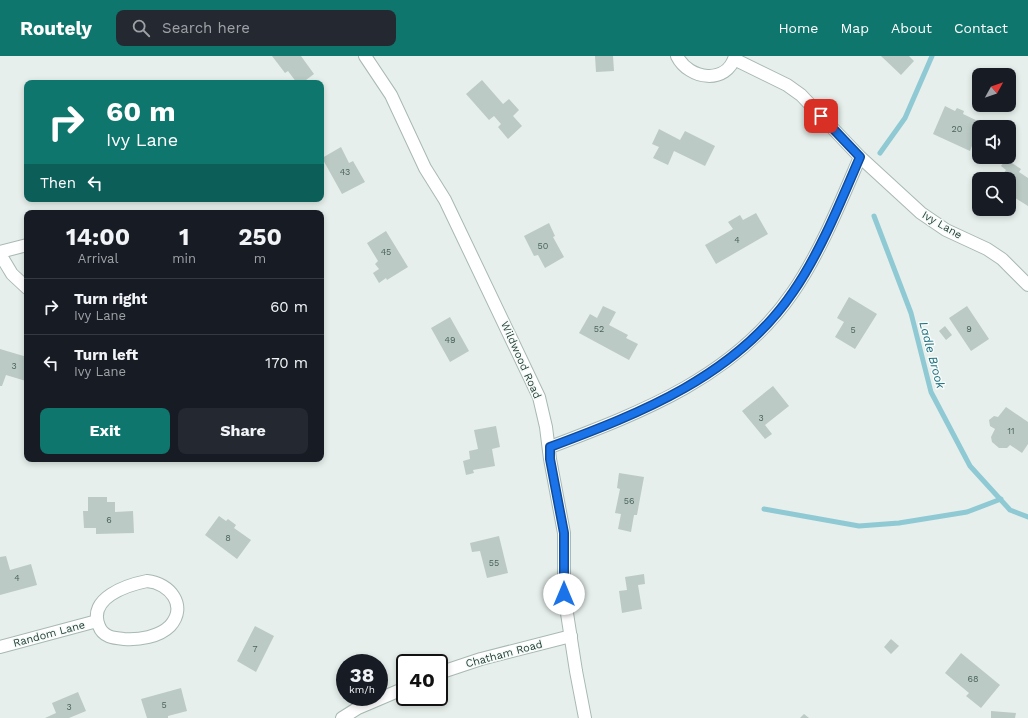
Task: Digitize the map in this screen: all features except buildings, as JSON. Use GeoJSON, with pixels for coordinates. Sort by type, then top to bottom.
{"type":"FeatureCollection","features":[{"type":"Feature","properties":{"kind":"street","name":"Wildwood Road"},"geometry":{"type":"LineString","coordinates":[[365,56],[391,95],[425,168],[445,200],[527,368],[539,397],[550,447],[550,459],[564,533],[564,594],[570,636],[586,718]]}},
{"type":"Feature","properties":{"kind":"street","name":"Ivy Lane"},"geometry":{"type":"LineString","coordinates":[[677,56],[687,70],[697,75],[708,76],[718,74],[727,68],[734,58],[788,85],[802,95],[860,157],[921,213],[946,230],[987,248],[1002,259],[1028,285]]}},
{"type":"Feature","properties":{"kind":"street"},"geometry":{"type":"LineString","coordinates":[[550,447],[616,422],[650,406],[706,376],[744,349],[793,292],[837,210],[860,157]]}},
{"type":"Feature","properties":{"kind":"street"},"geometry":{"type":"LineString","coordinates":[[24,246],[0,253],[12,274],[24,285]]}},
{"type":"Feature","properties":{"kind":"street","name":"Random Lane"},"geometry":{"type":"LineString","coordinates":[[147,580],[165,586],[172,592],[176,601],[177,609],[171,625],[164,631],[141,639],[124,639],[106,636],[100,629],[97,622],[96,612],[102,603],[111,595],[133,584],[147,580]]}},
{"type":"Feature","properties":{"kind":"street","name":"Random Lane"},"geometry":{"type":"LineString","coordinates":[[0,647],[97,622]]}},
{"type":"Feature","properties":{"kind":"street","name":"Chatham Road"},"geometry":{"type":"LineString","coordinates":[[448,670],[481,659],[570,636]]}},
{"type":"Feature","properties":{"kind":"street"},"geometry":{"type":"LineString","coordinates":[[342,718],[358,708],[396,692]]}},
{"type":"Feature","properties":{"kind":"waterway","name":"Ladle Brook"},"geometry":{"type":"LineString","coordinates":[[880,153],[905,118],[932,56]]}},
{"type":"Feature","properties":{"kind":"waterway","name":"Ladle Brook"},"geometry":{"type":"LineString","coordinates":[[874,216],[911,313],[931,392],[970,466],[1010,510],[1028,517]]}},
{"type":"Feature","properties":{"kind":"waterway"},"geometry":{"type":"LineString","coordinates":[[764,509],[859,526],[899,523],[967,512],[1001,499]]}},
{"type":"Feature","properties":{"kind":"route"},"geometry":{"type":"LineString","coordinates":[[564,594],[564,533],[550,459],[550,447],[616,422],[682,390],[706,376],[744,349],[793,292],[818,248],[837,210],[860,157],[821,116]]}}]}
